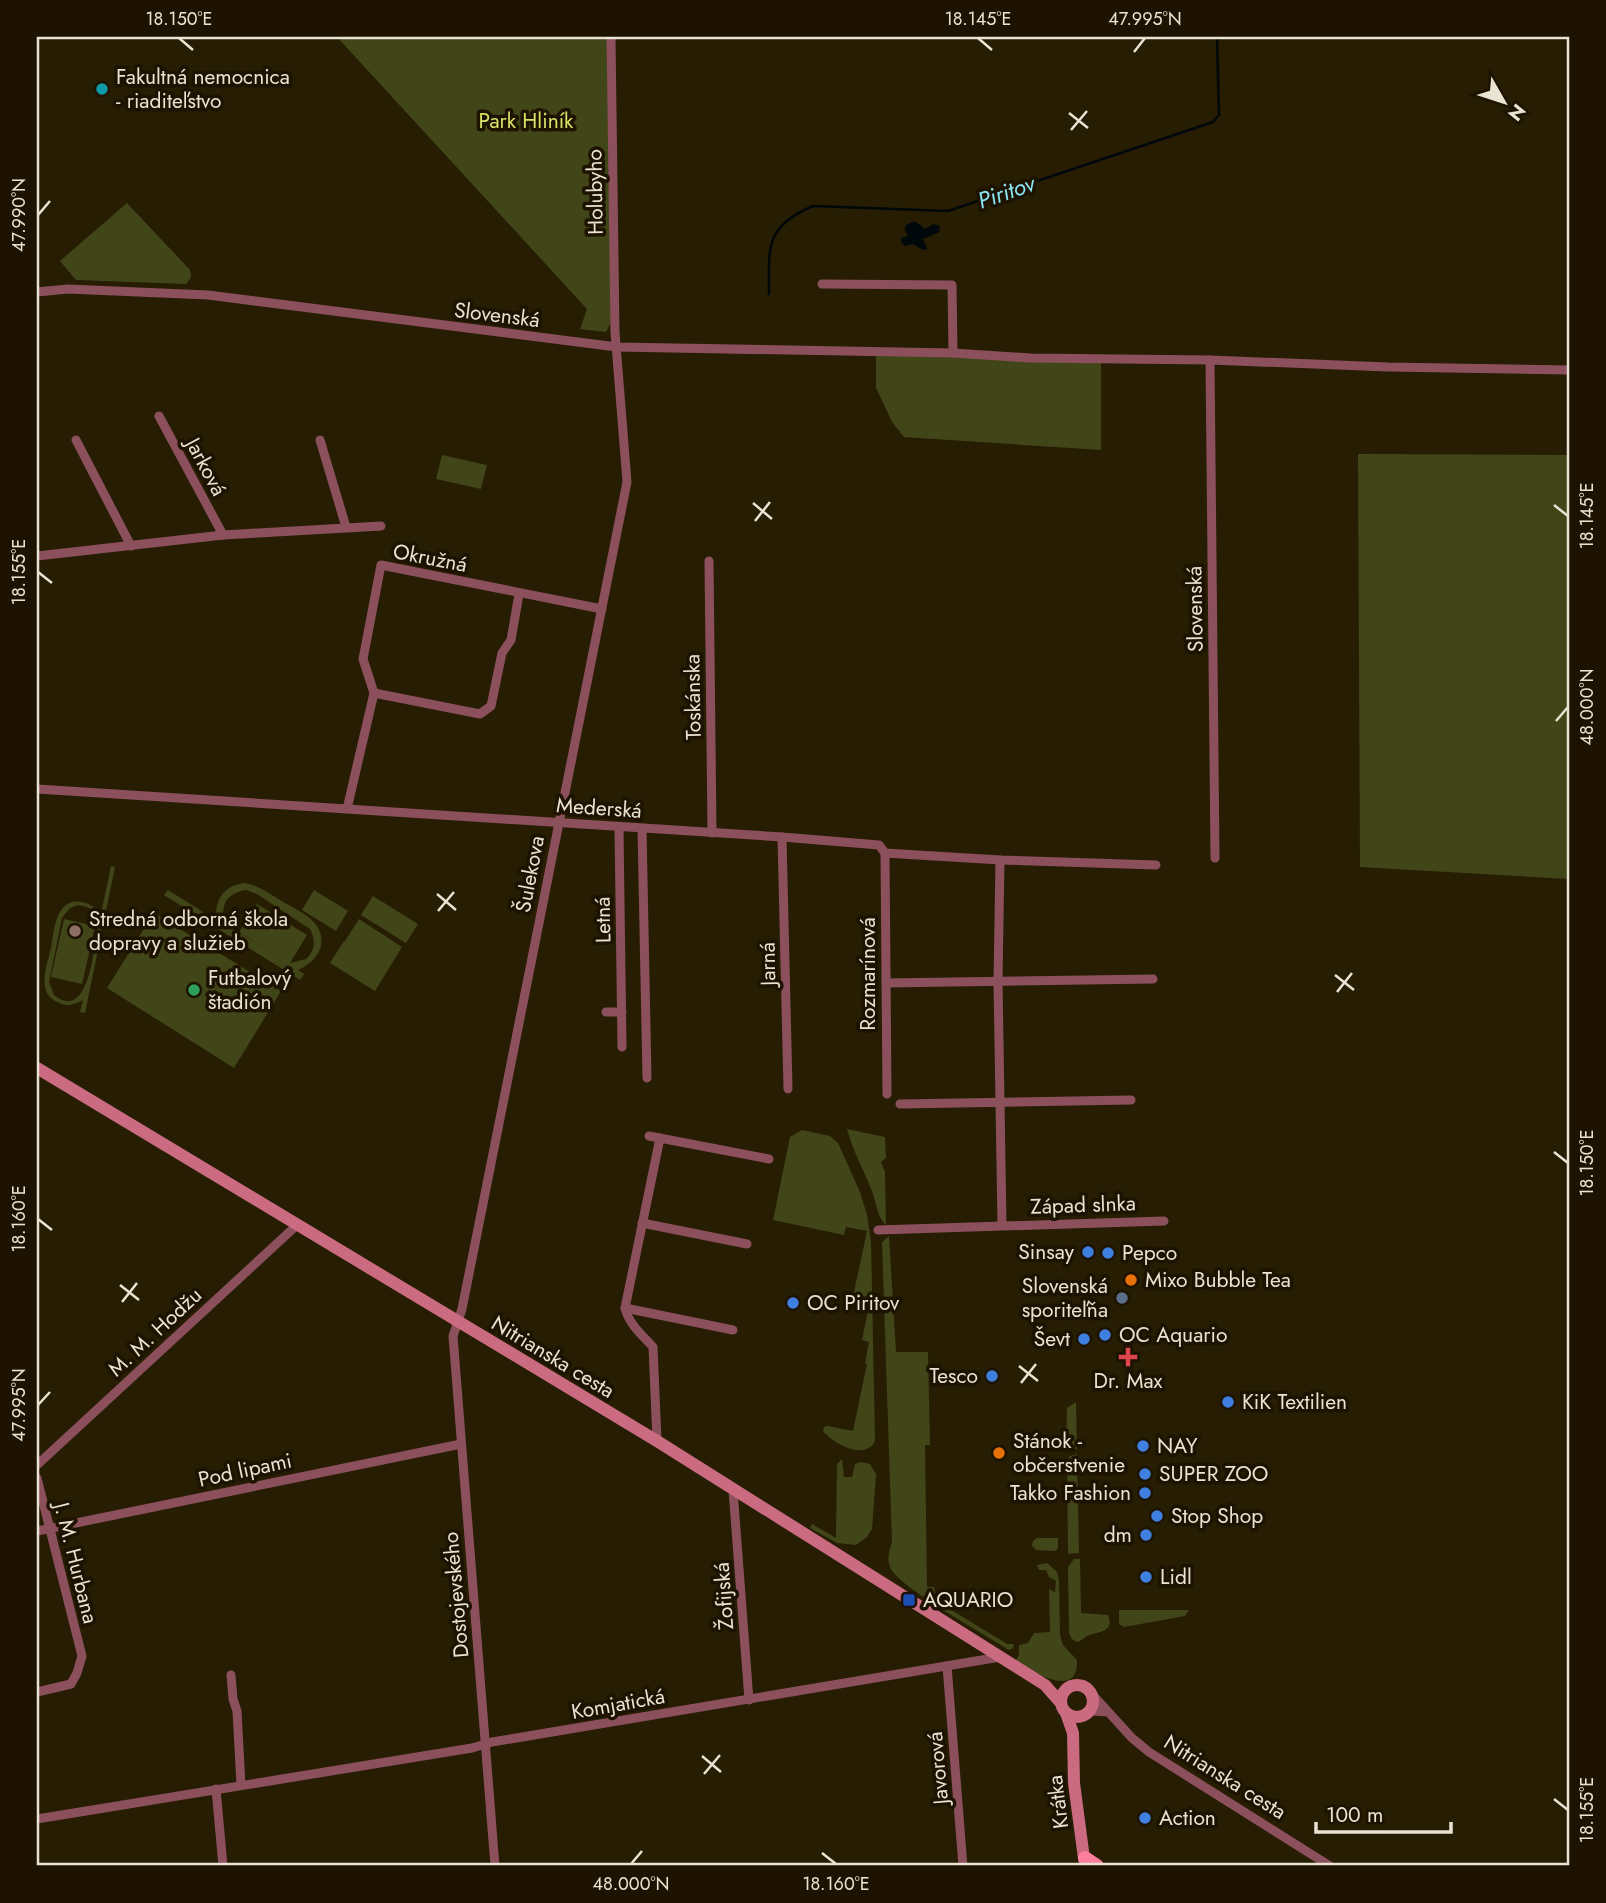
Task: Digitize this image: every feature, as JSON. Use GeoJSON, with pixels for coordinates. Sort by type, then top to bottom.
{"type":"FeatureCollection","features":[{"type":"Feature","properties":{"kind":"main road","name":"Nitrianska cesta"},"geometry":{"type":"LineString","coordinates":[[37,1068],[657,1441],[1045,1685],[1063,1707]]}},
{"type":"Feature","properties":{"kind":"main road","name":"Nitrianska cesta"},"geometry":{"type":"LineString","coordinates":[[1045,1685],[1066,1688]]}},
{"type":"Feature","properties":{"kind":"main road"},"geometry":{"type":"LineString","coordinates":[[1073,1733],[1093,1703],[1091,1693],[1081,1685],[1066,1688],[1061,1695],[1063,1707],[1074,1717],[1086,1713]]}},
{"type":"Feature","properties":{"kind":"main road","name":"Krátka"},"geometry":{"type":"LineString","coordinates":[[1063,1707],[1073,1733],[1074,1783],[1089,1864]]}},
{"type":"Feature","properties":{"kind":"street","name":"Holubyho"},"geometry":{"type":"LineString","coordinates":[[611,37],[617,348]]}},
{"type":"Feature","properties":{"kind":"street"},"geometry":{"type":"LineString","coordinates":[[822,284],[952,285],[954,353]]}},
{"type":"Feature","properties":{"kind":"street","name":"Slovenská"},"geometry":{"type":"LineString","coordinates":[[37,292],[68,289],[208,295],[617,348],[954,353],[1031,358],[1569,370]]}},
{"type":"Feature","properties":{"kind":"street","name":"Šulekova"},"geometry":{"type":"LineString","coordinates":[[458,1322],[627,482],[617,348]]}},
{"type":"Feature","properties":{"kind":"street","name":"Slovenská"},"geometry":{"type":"LineString","coordinates":[[1210,360],[1215,858]]}},
{"type":"Feature","properties":{"kind":"street","name":"Jarková"},"geometry":{"type":"LineString","coordinates":[[159,416],[223,535]]}},
{"type":"Feature","properties":{"kind":"street"},"geometry":{"type":"LineString","coordinates":[[76,440],[131,546]]}},
{"type":"Feature","properties":{"kind":"street"},"geometry":{"type":"LineString","coordinates":[[320,440],[346,527]]}},
{"type":"Feature","properties":{"kind":"street"},"geometry":{"type":"LineString","coordinates":[[37,554],[223,535],[382,526]]}},
{"type":"Feature","properties":{"kind":"street","name":"Toskánska"},"geometry":{"type":"LineString","coordinates":[[709,561],[712,833]]}},
{"type":"Feature","properties":{"kind":"street","name":"Okružná"},"geometry":{"type":"LineString","coordinates":[[374,693],[363,659],[381,565],[601,609]]}},
{"type":"Feature","properties":{"kind":"street"},"geometry":{"type":"LineString","coordinates":[[347,809],[374,693],[481,714],[491,705],[502,653],[511,640],[519,594]]}},
{"type":"Feature","properties":{"kind":"street","name":"Mederská"},"geometry":{"type":"LineString","coordinates":[[37,789],[782,837],[879,845],[885,853],[1156,865]]}},
{"type":"Feature","properties":{"kind":"street","name":"Letná"},"geometry":{"type":"LineString","coordinates":[[619,827],[622,1047]]}},
{"type":"Feature","properties":{"kind":"street"},"geometry":{"type":"LineString","coordinates":[[642,829],[647,1078]]}},
{"type":"Feature","properties":{"kind":"street","name":"Jarná"},"geometry":{"type":"LineString","coordinates":[[782,837],[788,1089]]}},
{"type":"Feature","properties":{"kind":"street","name":"Rozmarínová"},"geometry":{"type":"LineString","coordinates":[[885,853],[887,1094]]}},
{"type":"Feature","properties":{"kind":"street","name":"Západ slnka"},"geometry":{"type":"LineString","coordinates":[[999,860],[1002,1225]]}},
{"type":"Feature","properties":{"kind":"street"},"geometry":{"type":"LineString","coordinates":[[886,983],[1153,979]]}},
{"type":"Feature","properties":{"kind":"street"},"geometry":{"type":"LineString","coordinates":[[606,1012],[622,1012]]}},
{"type":"Feature","properties":{"kind":"street"},"geometry":{"type":"LineString","coordinates":[[900,1104],[1131,1100]]}},
{"type":"Feature","properties":{"kind":"street"},"geometry":{"type":"LineString","coordinates":[[649,1136],[769,1159]]}},
{"type":"Feature","properties":{"kind":"street"},"geometry":{"type":"LineString","coordinates":[[657,1441],[653,1347],[628,1318],[625,1308],[660,1138]]}},
{"type":"Feature","properties":{"kind":"street","name":"Západ slnka"},"geometry":{"type":"LineString","coordinates":[[878,1230],[1164,1220]]}},
{"type":"Feature","properties":{"kind":"street"},"geometry":{"type":"LineString","coordinates":[[642,1223],[747,1244]]}},
{"type":"Feature","properties":{"kind":"street","name":"M. M. Hodžu"},"geometry":{"type":"LineString","coordinates":[[37,1465],[297,1225]]}},
{"type":"Feature","properties":{"kind":"street"},"geometry":{"type":"LineString","coordinates":[[625,1308],[733,1330]]}},
{"type":"Feature","properties":{"kind":"street"},"geometry":{"type":"LineString","coordinates":[[639,1332],[639,1321],[647,1312]]}},
{"type":"Feature","properties":{"kind":"street","name":"Dostojevského"},"geometry":{"type":"LineString","coordinates":[[458,1322],[453,1336],[495,1866]]}},
{"type":"Feature","properties":{"kind":"street","name":"Pod lipami"},"geometry":{"type":"LineString","coordinates":[[37,1531],[461,1444]]}},
{"type":"Feature","properties":{"kind":"street","name":"J. M. Hurbana"},"geometry":{"type":"LineString","coordinates":[[37,1478],[82,1656],[71,1684],[37,1692]]}},
{"type":"Feature","properties":{"kind":"street","name":"Žofijská"},"geometry":{"type":"LineString","coordinates":[[733,1490],[749,1700]]}},
{"type":"Feature","properties":{"kind":"street","name":"Komjatická"},"geometry":{"type":"LineString","coordinates":[[37,1819],[472,1748],[485,1743],[1000,1657]]}},
{"type":"Feature","properties":{"kind":"street","name":"Javorová"},"geometry":{"type":"LineString","coordinates":[[947,1666],[963,1866]]}},
{"type":"Feature","properties":{"kind":"street"},"geometry":{"type":"LineString","coordinates":[[231,1675],[237,1711],[241,1785]]}},
{"type":"Feature","properties":{"kind":"street","name":"Nitrianska cesta"},"geometry":{"type":"LineString","coordinates":[[1091,1693],[1132,1738],[1149,1752],[1330,1866]]}},
{"type":"Feature","properties":{"kind":"street"},"geometry":{"type":"LineString","coordinates":[[1086,1713],[1108,1712]]}},
{"type":"Feature","properties":{"kind":"street"},"geometry":{"type":"LineString","coordinates":[[216,1789],[223,1866]]}},
{"type":"Feature","properties":{"kind":"green space","name":"Park Hliník"},"geometry":{"type":"Polygon","coordinates":[[[337,37],[607,37],[611,322],[606,332],[580,329],[587,309],[337,37]]]}},
{"type":"Feature","properties":{"kind":"green space"},"geometry":{"type":"Polygon","coordinates":[[[127,203],[190,270],[191,277],[186,284],[76,280],[60,261],[127,203]]]}},
{"type":"Feature","properties":{"kind":"green space"},"geometry":{"type":"Polygon","coordinates":[[[876,355],[1101,362],[1101,450],[904,437],[892,422],[876,388],[876,355]]]}},
{"type":"Feature","properties":{"kind":"green space"},"geometry":{"type":"Polygon","coordinates":[[[1358,454],[1569,455],[1569,879],[1360,867],[1358,454]]]}},
{"type":"Feature","properties":{"kind":"green space"},"geometry":{"type":"Polygon","coordinates":[[[442,455],[487,465],[481,489],[436,479],[442,455]]]}},
{"type":"Feature","properties":{"kind":"green space"},"geometry":{"type":"Polygon","coordinates":[[[111,866],[115,867],[85,1013],[80,1012],[83,1000],[67,1005],[51,998],[45,985],[46,970],[56,923],[62,909],[67,904],[79,902],[91,905],[101,914],[111,866]],[[83,906],[70,908],[62,918],[49,982],[54,995],[66,1001],[75,999],[82,991],[92,965],[97,918],[93,911],[83,906]]]}},
{"type":"Feature","properties":{"kind":"green space"},"geometry":{"type":"Polygon","coordinates":[[[244,883],[263,890],[305,914],[317,926],[321,946],[315,958],[298,970],[304,974],[300,980],[164,895],[168,890],[216,920],[217,906],[222,895],[244,883]],[[246,890],[229,898],[223,912],[227,925],[287,962],[239,932],[257,904],[307,935],[290,963],[306,959],[314,945],[310,929],[257,894],[246,890]]]}},
{"type":"Feature","properties":{"kind":"green space"},"geometry":{"type":"Polygon","coordinates":[[[314,890],[348,911],[336,931],[302,910],[314,890]]]}},
{"type":"Feature","properties":{"kind":"green space"},"geometry":{"type":"Polygon","coordinates":[[[373,896],[418,924],[406,943],[361,915],[373,896]]]}},
{"type":"Feature","properties":{"kind":"green space","name":"Futbalový štadión"},"geometry":{"type":"Polygon","coordinates":[[[154,913],[281,991],[234,1068],[107,988],[154,913]]]}},
{"type":"Feature","properties":{"kind":"green space"},"geometry":{"type":"Polygon","coordinates":[[[64,919],[95,926],[82,984],[51,977],[64,919]]]}},
{"type":"Feature","properties":{"kind":"green space"},"geometry":{"type":"Polygon","coordinates":[[[359,919],[402,947],[375,991],[330,963],[344,941],[348,943],[345,941],[359,919]]]}},
{"type":"Feature","properties":{"kind":"green space"},"geometry":{"type":"Polygon","coordinates":[[[847,1129],[885,1137],[886,1158],[881,1162],[885,1172],[886,1225],[879,1215],[847,1129]]]}},
{"type":"Feature","properties":{"kind":"green space"},"geometry":{"type":"Polygon","coordinates":[[[802,1130],[830,1136],[838,1143],[867,1215],[871,1241],[875,1441],[864,1450],[842,1445],[823,1431],[824,1427],[828,1426],[853,1431],[867,1364],[869,1342],[862,1340],[869,1306],[866,1301],[848,1296],[849,1292],[854,1292],[867,1231],[846,1227],[844,1235],[773,1220],[790,1137],[802,1130]]]}},
{"type":"Feature","properties":{"kind":"green space"},"geometry":{"type":"Polygon","coordinates":[[[889,1236],[896,1352],[928,1352],[930,1445],[925,1445],[927,1587],[934,1587],[940,1603],[1007,1644],[1014,1644],[1009,1650],[911,1588],[889,1565],[888,1555],[892,1542],[882,1242],[889,1236]]]}},
{"type":"Feature","properties":{"kind":"green space"},"geometry":{"type":"Polygon","coordinates":[[[1076,1402],[1077,1449],[1070,1449],[1066,1446],[1067,1408],[1076,1402]]]}},
{"type":"Feature","properties":{"kind":"green space"},"geometry":{"type":"Polygon","coordinates":[[[1077,1454],[1079,1553],[1068,1554],[1067,1460],[1077,1454]]]}},
{"type":"Feature","properties":{"kind":"green space"},"geometry":{"type":"Polygon","coordinates":[[[842,1459],[844,1477],[852,1477],[855,1464],[861,1462],[870,1464],[876,1474],[872,1529],[867,1537],[856,1545],[837,1543],[810,1528],[812,1524],[836,1538],[837,1464],[842,1459]]]}},
{"type":"Feature","properties":{"kind":"green space"},"geometry":{"type":"Polygon","coordinates":[[[1037,1538],[1058,1538],[1058,1548],[1056,1551],[1036,1550],[1032,1546],[1037,1538]]]}},
{"type":"Feature","properties":{"kind":"green space"},"geometry":{"type":"Polygon","coordinates":[[[1074,1559],[1080,1559],[1081,1613],[1108,1615],[1110,1621],[1104,1630],[1077,1642],[1069,1633],[1068,1567],[1074,1559]]]}},
{"type":"Feature","properties":{"kind":"green space"},"geometry":{"type":"Polygon","coordinates":[[[1047,1563],[1057,1572],[1059,1580],[1060,1635],[1063,1645],[1077,1660],[1076,1672],[1071,1679],[1063,1681],[1053,1680],[1015,1662],[1019,1655],[1019,1645],[1028,1643],[1034,1633],[1050,1632],[1049,1589],[1055,1592],[1056,1581],[1049,1577],[1046,1570],[1039,1570],[1037,1565],[1047,1563]]]}},
{"type":"Feature","properties":{"kind":"green space"},"geometry":{"type":"Polygon","coordinates":[[[1119,1610],[1189,1610],[1185,1616],[1124,1627],[1119,1624],[1119,1610]]]}},
{"type":"Feature","properties":{"kind":"shaded area"},"geometry":{"type":"Polygon","coordinates":[[[912,222],[925,229],[933,224],[940,226],[939,232],[923,239],[927,249],[923,250],[913,244],[905,246],[901,242],[901,238],[908,236],[906,225],[912,222]]]}},
{"type":"Feature","properties":{"kind":"waterway","name":"Piritov"},"geometry":{"type":"LineString","coordinates":[[769,294],[769,263],[773,240],[785,222],[813,206],[948,211],[1213,122],[1219,115],[1217,37]]}},
{"type":"Feature","properties":{"kind":"place","name":"Fakultná nemocnica - riaditeľstvo"},"geometry":{"type":"Point","coordinates":[102,89]}},
{"type":"Feature","properties":{"kind":"place","name":"Stredná odborná škola dopravy a služieb"},"geometry":{"type":"Point","coordinates":[75,931]}},
{"type":"Feature","properties":{"kind":"place","name":"Futbalový štadión"},"geometry":{"type":"Point","coordinates":[194,990]}},
{"type":"Feature","properties":{"kind":"place","name":"Sinsay"},"geometry":{"type":"Point","coordinates":[1088,1252]}},
{"type":"Feature","properties":{"kind":"place","name":"Pepco"},"geometry":{"type":"Point","coordinates":[1108,1253]}},
{"type":"Feature","properties":{"kind":"place","name":"Mixo Bubble Tea"},"geometry":{"type":"Point","coordinates":[1131,1280]}},
{"type":"Feature","properties":{"kind":"place","name":"Slovenská sporiteľňa"},"geometry":{"type":"Point","coordinates":[1122,1298]}},
{"type":"Feature","properties":{"kind":"place","name":"OC Piritov"},"geometry":{"type":"Point","coordinates":[793,1303]}},
{"type":"Feature","properties":{"kind":"place","name":"OC Aquario"},"geometry":{"type":"Point","coordinates":[1105,1335]}},
{"type":"Feature","properties":{"kind":"place","name":"Ševt"},"geometry":{"type":"Point","coordinates":[1084,1339]}},
{"type":"Feature","properties":{"kind":"place","name":"Dr. Max"},"geometry":{"type":"Point","coordinates":[1128,1357]}},
{"type":"Feature","properties":{"kind":"place","name":"Tesco"},"geometry":{"type":"Point","coordinates":[992,1376]}},
{"type":"Feature","properties":{"kind":"place","name":"KiK Textilien"},"geometry":{"type":"Point","coordinates":[1228,1402]}},
{"type":"Feature","properties":{"kind":"place","name":"NAY"},"geometry":{"type":"Point","coordinates":[1143,1446]}},
{"type":"Feature","properties":{"kind":"place","name":"Stánok - občerstvenie"},"geometry":{"type":"Point","coordinates":[999,1453]}},
{"type":"Feature","properties":{"kind":"place","name":"SUPER ZOO"},"geometry":{"type":"Point","coordinates":[1145,1474]}},
{"type":"Feature","properties":{"kind":"place","name":"Takko Fashion"},"geometry":{"type":"Point","coordinates":[1145,1493]}},
{"type":"Feature","properties":{"kind":"place","name":"Stop Shop"},"geometry":{"type":"Point","coordinates":[1157,1516]}},
{"type":"Feature","properties":{"kind":"place","name":"dm"},"geometry":{"type":"Point","coordinates":[1146,1535]}},
{"type":"Feature","properties":{"kind":"place","name":"Lidl"},"geometry":{"type":"Point","coordinates":[1146,1577]}},
{"type":"Feature","properties":{"kind":"place","name":"AQUARIO"},"geometry":{"type":"Point","coordinates":[909,1600]}},
{"type":"Feature","properties":{"kind":"place","name":"Action"},"geometry":{"type":"Point","coordinates":[1145,1818]}}]}
